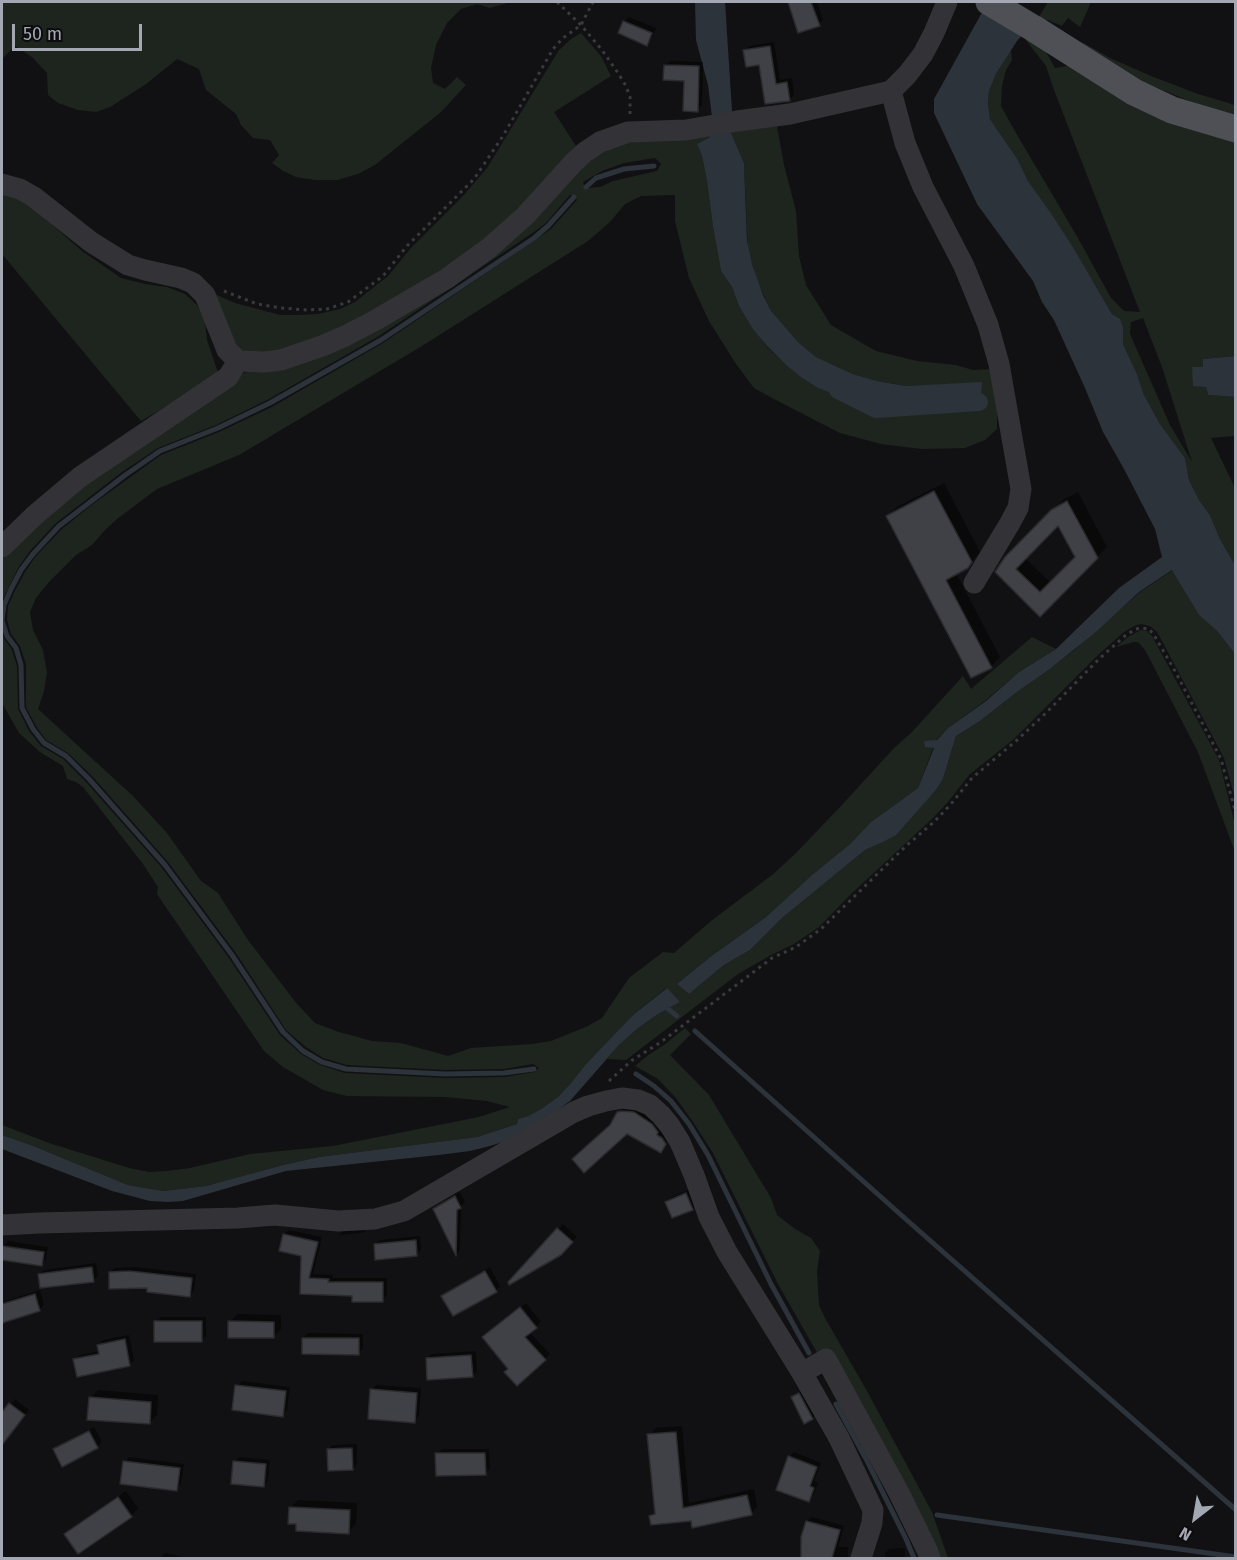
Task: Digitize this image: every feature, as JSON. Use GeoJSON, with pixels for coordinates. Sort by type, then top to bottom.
{"type":"FeatureCollection","features":[{"type":"Feature","properties":{"kind":"main road"},"geometry":{"type":"LineString","coordinates":[[988,2],[1134,92],[1172,110],[1236,129]]}},
{"type":"Feature","properties":{"kind":"street"},"geometry":{"type":"LineString","coordinates":[[2,184],[20,189],[34,197],[92,242],[128,265],[194,283],[205,295],[227,350],[238,361],[281,360],[322,346],[374,321],[446,279],[489,248],[525,216],[562,174],[585,152],[600,142],[628,132],[686,130],[790,114],[891,91],[907,75],[922,54],[947,2]]}},
{"type":"Feature","properties":{"kind":"street"},"geometry":{"type":"LineString","coordinates":[[891,91],[905,143],[922,187],[964,266],[988,325],[1001,374],[1021,489],[1018,508],[974,583]]}},
{"type":"Feature","properties":{"kind":"street"},"geometry":{"type":"LineString","coordinates":[[2,547],[35,514],[80,477],[228,376],[238,361]]}},
{"type":"Feature","properties":{"kind":"street"},"geometry":{"type":"LineString","coordinates":[[2,1226],[275,1215],[338,1221],[375,1218],[404,1211],[574,1112],[606,1101],[622,1098],[638,1100],[650,1105],[661,1114],[680,1142],[710,1217],[727,1252],[802,1373],[839,1438],[873,1510],[872,1522],[861,1558]]}},
{"type":"Feature","properties":{"kind":"street"},"geometry":{"type":"LineString","coordinates":[[802,1373],[826,1359],[899,1493],[930,1558]]}},
{"type":"Feature","properties":{"kind":"path"},"geometry":{"type":"LineString","coordinates":[[557,2],[602,50],[626,86],[631,108],[628,132]]}},
{"type":"Feature","properties":{"kind":"path"},"geometry":{"type":"LineString","coordinates":[[194,283],[206,284],[257,304],[281,308],[327,309],[348,302],[383,276],[406,246],[474,179],[503,136],[554,49],[563,38],[581,26],[593,2]]}},
{"type":"Feature","properties":{"kind":"path"},"geometry":{"type":"LineString","coordinates":[[603,1086],[631,1060],[661,1041],[772,958],[796,947],[821,929],[935,821],[972,778],[1039,720],[1100,658],[1136,629],[1149,629],[1154,634],[1175,671],[1221,759],[1236,814]]}},
{"type":"Feature","properties":{"kind":"shaded area"},"geometry":{"type":"Polygon","coordinates":[[[2,2],[511,2],[490,8],[477,4],[461,9],[447,23],[436,45],[431,68],[433,83],[445,89],[457,77],[466,85],[441,112],[375,165],[358,174],[337,180],[315,180],[296,177],[272,163],[279,155],[270,140],[253,138],[241,125],[236,114],[206,90],[199,69],[177,59],[146,84],[110,107],[96,112],[78,110],[58,103],[48,95],[47,73],[32,57],[15,46],[2,59],[2,2]]]}},
{"type":"Feature","properties":{"kind":"shaded area"},"geometry":{"type":"Polygon","coordinates":[[[695,2],[714,2],[716,7],[718,66],[727,116],[712,117],[708,85],[696,40],[695,2]]]}},
{"type":"Feature","properties":{"kind":"shaded area"},"geometry":{"type":"Polygon","coordinates":[[[1048,2],[1091,2],[1080,27],[1068,18],[1062,26],[1048,20],[1034,25],[1048,2]]]}},
{"type":"Feature","properties":{"kind":"shaded area"},"geometry":{"type":"Polygon","coordinates":[[[985,7],[1026,31],[996,74],[989,91],[990,119],[1074,249],[1112,314],[1120,319],[1123,328],[1123,344],[1144,395],[1160,424],[1185,458],[1189,480],[1210,515],[1235,565],[1235,654],[1217,631],[1199,615],[1172,570],[1139,592],[1097,631],[1050,669],[956,736],[943,779],[896,835],[865,850],[782,918],[750,950],[724,965],[689,994],[677,984],[766,917],[850,844],[871,822],[918,788],[934,748],[925,747],[924,741],[937,740],[948,728],[986,701],[1019,672],[1056,649],[1119,588],[1162,557],[1155,529],[1103,432],[1054,320],[1042,302],[1033,281],[977,204],[934,113],[934,99],[985,7]]]}},
{"type":"Feature","properties":{"kind":"shaded area"},"geometry":{"type":"Polygon","coordinates":[[[581,33],[601,56],[611,76],[554,112],[576,146],[522,207],[473,249],[367,318],[288,351],[236,353],[210,292],[235,303],[280,315],[318,314],[340,309],[355,302],[388,276],[411,248],[464,195],[487,168],[559,50],[581,33]]]}},
{"type":"Feature","properties":{"kind":"shaded area"},"geometry":{"type":"Polygon","coordinates":[[[1022,35],[1040,41],[1055,68],[1067,66],[1086,71],[1235,137],[1235,356],[1203,359],[1203,367],[1192,368],[1206,386],[1208,395],[1235,397],[1235,436],[1211,438],[1235,488],[1235,565],[1210,515],[1189,480],[1185,458],[1160,424],[1144,395],[1123,344],[1123,328],[990,119],[989,91],[996,74],[1011,50],[1012,60],[1006,70],[1002,86],[1001,106],[1111,298],[1124,311],[1140,312],[1046,66],[1022,35]],[[1143,318],[1131,322],[1130,334],[1170,425],[1192,462],[1162,367],[1143,318]]]}},
{"type":"Feature","properties":{"kind":"shaded area"},"geometry":{"type":"Polygon","coordinates":[[[1082,42],[1110,58],[1151,76],[1235,105],[1235,116],[1141,81],[1098,58],[1082,42]]]}},
{"type":"Feature","properties":{"kind":"shaded area"},"geometry":{"type":"Polygon","coordinates":[[[777,126],[796,211],[799,256],[806,285],[831,325],[876,351],[917,361],[956,365],[973,370],[992,369],[997,401],[997,429],[985,440],[965,448],[922,449],[881,444],[840,433],[754,388],[709,321],[689,278],[675,221],[675,195],[641,196],[625,204],[610,222],[588,241],[422,346],[239,455],[157,489],[117,519],[92,545],[76,555],[49,582],[36,598],[30,612],[33,630],[43,650],[47,673],[38,709],[133,796],[167,833],[201,881],[218,893],[248,940],[297,1004],[315,1023],[372,1041],[401,1043],[448,1056],[471,1048],[551,1041],[602,1018],[629,978],[663,952],[674,953],[795,854],[963,676],[971,689],[1032,637],[1056,649],[1019,672],[948,728],[936,740],[918,788],[871,822],[850,844],[766,917],[677,984],[689,994],[724,965],[750,950],[782,918],[865,850],[883,842],[921,806],[943,779],[956,736],[1050,669],[1140,592],[1173,570],[1199,615],[1217,631],[1235,654],[1235,799],[1224,758],[1162,641],[1150,626],[1141,624],[1124,632],[1014,739],[969,775],[933,818],[819,927],[794,944],[738,974],[626,1060],[607,1059],[637,1029],[680,1002],[666,988],[633,1015],[558,1097],[541,1109],[518,1119],[517,1124],[477,1137],[319,1157],[206,1186],[163,1191],[128,1185],[2,1135],[2,1125],[49,1143],[149,1172],[190,1168],[250,1154],[333,1146],[479,1117],[510,1107],[487,1101],[445,1097],[347,1096],[323,1090],[283,1067],[264,1051],[157,894],[158,887],[143,864],[83,787],[67,779],[63,766],[40,752],[19,733],[2,703],[2,631],[17,666],[18,709],[29,731],[41,746],[63,759],[86,782],[162,868],[229,958],[280,1035],[301,1054],[320,1065],[345,1073],[445,1078],[505,1077],[534,1072],[539,1068],[533,1064],[504,1069],[445,1070],[347,1065],[323,1058],[306,1047],[286,1030],[236,953],[168,862],[92,776],[68,753],[46,740],[36,726],[26,707],[26,664],[20,646],[11,634],[7,620],[8,606],[36,556],[62,529],[93,504],[161,455],[219,432],[272,407],[383,343],[551,229],[577,200],[575,196],[570,195],[546,223],[531,234],[379,336],[269,399],[216,425],[158,448],[122,472],[56,523],[18,568],[2,601],[2,556],[38,518],[232,380],[244,373],[376,325],[602,146],[710,133],[710,137],[697,144],[707,181],[721,271],[732,287],[739,306],[767,347],[786,365],[818,388],[852,400],[863,400],[905,409],[957,406],[936,385],[906,386],[877,381],[853,374],[816,357],[798,342],[771,312],[757,280],[748,251],[744,163],[729,128],[777,126]],[[655,158],[624,163],[602,171],[583,182],[585,188],[600,187],[613,181],[657,171],[661,164],[655,158]]]}},
{"type":"Feature","properties":{"kind":"shaded area"},"geometry":{"type":"Polygon","coordinates":[[[729,128],[744,163],[747,240],[752,264],[771,311],[798,342],[816,357],[853,374],[877,381],[906,386],[982,382],[981,395],[967,396],[966,403],[957,406],[920,409],[844,398],[818,388],[801,377],[767,346],[753,329],[739,306],[732,287],[721,271],[707,181],[697,144],[710,137],[710,133],[729,128]]]}},
{"type":"Feature","properties":{"kind":"shaded area"},"geometry":{"type":"Polygon","coordinates":[[[2,193],[15,194],[82,251],[121,278],[167,287],[185,294],[197,305],[205,321],[207,340],[219,376],[141,421],[2,254],[2,193]]]}},
{"type":"Feature","properties":{"kind":"shaded area"},"geometry":{"type":"Polygon","coordinates":[[[1235,356],[1235,397],[1208,395],[1206,387],[1193,386],[1192,367],[1203,367],[1203,359],[1235,356]]]}},
{"type":"Feature","properties":{"kind":"shaded area"},"geometry":{"type":"Polygon","coordinates":[[[1141,630],[1147,631],[1152,636],[1219,760],[1235,825],[1235,852],[1198,752],[1145,650],[1138,642],[1116,647],[1141,630]]]}},
{"type":"Feature","properties":{"kind":"shaded area"},"geometry":{"type":"Polygon","coordinates":[[[667,988],[680,1002],[655,1016],[619,1045],[570,1101],[547,1118],[506,1141],[470,1151],[286,1171],[183,1201],[168,1202],[150,1201],[112,1191],[2,1149],[2,1135],[128,1185],[163,1191],[206,1186],[319,1157],[477,1137],[517,1124],[518,1119],[541,1109],[558,1097],[633,1015],[667,988]]]}},
{"type":"Feature","properties":{"kind":"shaded area"},"geometry":{"type":"Polygon","coordinates":[[[685,1028],[691,1034],[670,1055],[709,1095],[771,1198],[777,1215],[811,1238],[820,1251],[817,1271],[819,1305],[932,1512],[948,1558],[934,1558],[778,1284],[713,1153],[676,1098],[658,1079],[635,1066],[685,1028]]]}},
{"type":"Feature","properties":{"kind":"building"},"geometry":{"type":"Polygon","coordinates":[[[788,2],[811,2],[820,26],[798,33],[788,2]]]}},
{"type":"Feature","properties":{"kind":"building"},"geometry":{"type":"Polygon","coordinates":[[[623,21],[652,33],[647,46],[618,33],[623,21]]]}},
{"type":"Feature","properties":{"kind":"building"},"geometry":{"type":"Polygon","coordinates":[[[770,46],[776,84],[787,82],[790,101],[765,104],[759,65],[746,67],[743,50],[770,46]]]}},
{"type":"Feature","properties":{"kind":"building"},"geometry":{"type":"Polygon","coordinates":[[[664,65],[699,66],[698,112],[683,111],[684,81],[663,80],[664,65]]]}},
{"type":"Feature","properties":{"kind":"building"},"geometry":{"type":"Polygon","coordinates":[[[934,491],[972,562],[968,568],[946,580],[992,668],[971,678],[886,516],[934,491]]]}},
{"type":"Feature","properties":{"kind":"building"},"geometry":{"type":"Polygon","coordinates":[[[1067,501],[1098,558],[1040,617],[995,572],[1005,557],[1051,510],[1067,501]],[[1058,526],[1016,569],[1040,592],[1075,557],[1058,526]]]}},
{"type":"Feature","properties":{"kind":"building"},"geometry":{"type":"Polygon","coordinates":[[[617,1112],[634,1112],[652,1124],[658,1132],[657,1135],[666,1144],[661,1153],[627,1134],[584,1173],[572,1159],[610,1125],[617,1112]]]}},
{"type":"Feature","properties":{"kind":"building"},"geometry":{"type":"Polygon","coordinates":[[[686,1193],[693,1210],[672,1218],[665,1202],[686,1193]]]}},
{"type":"Feature","properties":{"kind":"building"},"geometry":{"type":"Polygon","coordinates":[[[455,1196],[461,1208],[457,1210],[456,1256],[433,1209],[455,1196]]]}},
{"type":"Feature","properties":{"kind":"building"},"geometry":{"type":"Polygon","coordinates":[[[557,1228],[573,1242],[561,1255],[509,1285],[508,1282],[557,1228]]]}},
{"type":"Feature","properties":{"kind":"building"},"geometry":{"type":"Polygon","coordinates":[[[283,1234],[318,1242],[309,1278],[329,1279],[328,1282],[383,1282],[383,1302],[352,1302],[352,1296],[300,1294],[301,1256],[279,1251],[283,1234]]]}},
{"type":"Feature","properties":{"kind":"building"},"geometry":{"type":"Polygon","coordinates":[[[416,1240],[417,1256],[375,1260],[374,1244],[416,1240]]]}},
{"type":"Feature","properties":{"kind":"building"},"geometry":{"type":"Polygon","coordinates":[[[2,1246],[44,1252],[42,1266],[2,1260],[2,1246]]]}},
{"type":"Feature","properties":{"kind":"building"},"geometry":{"type":"Polygon","coordinates":[[[92,1267],[94,1282],[40,1288],[38,1274],[92,1267]]]}},
{"type":"Feature","properties":{"kind":"building"},"geometry":{"type":"Polygon","coordinates":[[[129,1271],[192,1278],[190,1297],[147,1292],[147,1288],[109,1289],[109,1272],[129,1271]]]}},
{"type":"Feature","properties":{"kind":"building"},"geometry":{"type":"Polygon","coordinates":[[[485,1271],[497,1292],[453,1316],[441,1296],[485,1271]]]}},
{"type":"Feature","properties":{"kind":"building"},"geometry":{"type":"Polygon","coordinates":[[[35,1294],[40,1311],[2,1323],[2,1304],[35,1294]]]}},
{"type":"Feature","properties":{"kind":"building"},"geometry":{"type":"Polygon","coordinates":[[[520,1307],[537,1328],[525,1337],[546,1360],[517,1386],[504,1372],[508,1369],[482,1337],[520,1307]]]}},
{"type":"Feature","properties":{"kind":"building"},"geometry":{"type":"Polygon","coordinates":[[[154,1321],[202,1321],[202,1342],[154,1342],[154,1321]]]}},
{"type":"Feature","properties":{"kind":"building"},"geometry":{"type":"Polygon","coordinates":[[[228,1321],[274,1322],[274,1338],[228,1338],[228,1321]]]}},
{"type":"Feature","properties":{"kind":"building"},"geometry":{"type":"Polygon","coordinates":[[[302,1338],[359,1338],[359,1355],[302,1354],[302,1338]]]}},
{"type":"Feature","properties":{"kind":"building"},"geometry":{"type":"Polygon","coordinates":[[[125,1339],[130,1366],[77,1377],[73,1359],[99,1354],[97,1345],[125,1339]]]}},
{"type":"Feature","properties":{"kind":"building"},"geometry":{"type":"Polygon","coordinates":[[[471,1355],[473,1377],[427,1380],[426,1358],[471,1355]]]}},
{"type":"Feature","properties":{"kind":"building"},"geometry":{"type":"Polygon","coordinates":[[[235,1385],[286,1391],[283,1417],[232,1410],[235,1385]]]}},
{"type":"Feature","properties":{"kind":"building"},"geometry":{"type":"Polygon","coordinates":[[[370,1389],[417,1393],[415,1423],[368,1419],[370,1389]]]}},
{"type":"Feature","properties":{"kind":"building"},"geometry":{"type":"Polygon","coordinates":[[[799,1393],[813,1419],[804,1424],[791,1397],[799,1393]]]}},
{"type":"Feature","properties":{"kind":"building"},"geometry":{"type":"Polygon","coordinates":[[[89,1397],[151,1402],[150,1424],[87,1420],[89,1397]]]}},
{"type":"Feature","properties":{"kind":"building"},"geometry":{"type":"Polygon","coordinates":[[[9,1403],[25,1415],[2,1445],[2,1412],[9,1403]]]}},
{"type":"Feature","properties":{"kind":"building"},"geometry":{"type":"Polygon","coordinates":[[[89,1431],[98,1448],[62,1467],[53,1449],[89,1431]]]}},
{"type":"Feature","properties":{"kind":"building"},"geometry":{"type":"Polygon","coordinates":[[[676,1432],[683,1508],[747,1495],[752,1515],[692,1528],[691,1521],[651,1525],[649,1516],[655,1514],[647,1434],[676,1432]]]}},
{"type":"Feature","properties":{"kind":"building"},"geometry":{"type":"Polygon","coordinates":[[[352,1448],[353,1470],[328,1471],[327,1449],[352,1448]]]}},
{"type":"Feature","properties":{"kind":"building"},"geometry":{"type":"Polygon","coordinates":[[[435,1453],[485,1453],[486,1475],[436,1476],[435,1453]]]}},
{"type":"Feature","properties":{"kind":"building"},"geometry":{"type":"Polygon","coordinates":[[[788,1456],[817,1467],[810,1486],[814,1488],[809,1502],[776,1490],[788,1456]]]}},
{"type":"Feature","properties":{"kind":"building"},"geometry":{"type":"Polygon","coordinates":[[[123,1461],[180,1468],[177,1491],[120,1484],[123,1461]]]}},
{"type":"Feature","properties":{"kind":"building"},"geometry":{"type":"Polygon","coordinates":[[[233,1461],[266,1464],[264,1487],[231,1484],[233,1461]]]}},
{"type":"Feature","properties":{"kind":"building"},"geometry":{"type":"Polygon","coordinates":[[[118,1497],[132,1517],[78,1554],[64,1534],[118,1497]]]}},
{"type":"Feature","properties":{"kind":"building"},"geometry":{"type":"Polygon","coordinates":[[[289,1507],[350,1510],[349,1534],[296,1531],[296,1524],[288,1524],[289,1507]]]}},
{"type":"Feature","properties":{"kind":"building"},"geometry":{"type":"Polygon","coordinates":[[[806,1521],[840,1530],[832,1558],[801,1558],[801,1537],[806,1521]]]}},
{"type":"Feature","properties":{"kind":"waterway"},"geometry":{"type":"LineString","coordinates":[[716,2],[723,111]]}},
{"type":"Feature","properties":{"kind":"waterway"},"geometry":{"type":"LineString","coordinates":[[586,187],[596,178],[624,169],[654,166]]}},
{"type":"Feature","properties":{"kind":"waterway"},"geometry":{"type":"LineString","coordinates":[[534,1069],[504,1073],[445,1074],[346,1069],[322,1062],[303,1051],[283,1032],[232,955],[165,865],[89,779],[66,756],[44,743],[33,729],[22,708],[21,665],[16,648],[7,636],[2,621],[4,605],[11,589],[33,554],[59,526],[124,476],[160,451],[218,428],[270,403],[381,340],[534,238],[574,197]]}},
{"type":"Feature","properties":{"kind":"waterway"},"geometry":{"type":"LineString","coordinates":[[838,390],[876,409],[979,402]]}},
{"type":"Feature","properties":{"kind":"waterway"},"geometry":{"type":"LineString","coordinates":[[668,1009],[677,1016]]}},
{"type":"Feature","properties":{"kind":"waterway"},"geometry":{"type":"LineString","coordinates":[[695,1031],[1236,1510]]}},
{"type":"Feature","properties":{"kind":"waterway"},"geometry":{"type":"LineString","coordinates":[[636,1074],[671,1101],[689,1124],[708,1155],[771,1284],[809,1353]]}},
{"type":"Feature","properties":{"kind":"waterway"},"geometry":{"type":"LineString","coordinates":[[836,1404],[866,1459],[914,1558]]}},
{"type":"Feature","properties":{"kind":"waterway"},"geometry":{"type":"LineString","coordinates":[[937,1515],[1236,1557]]}}]}
